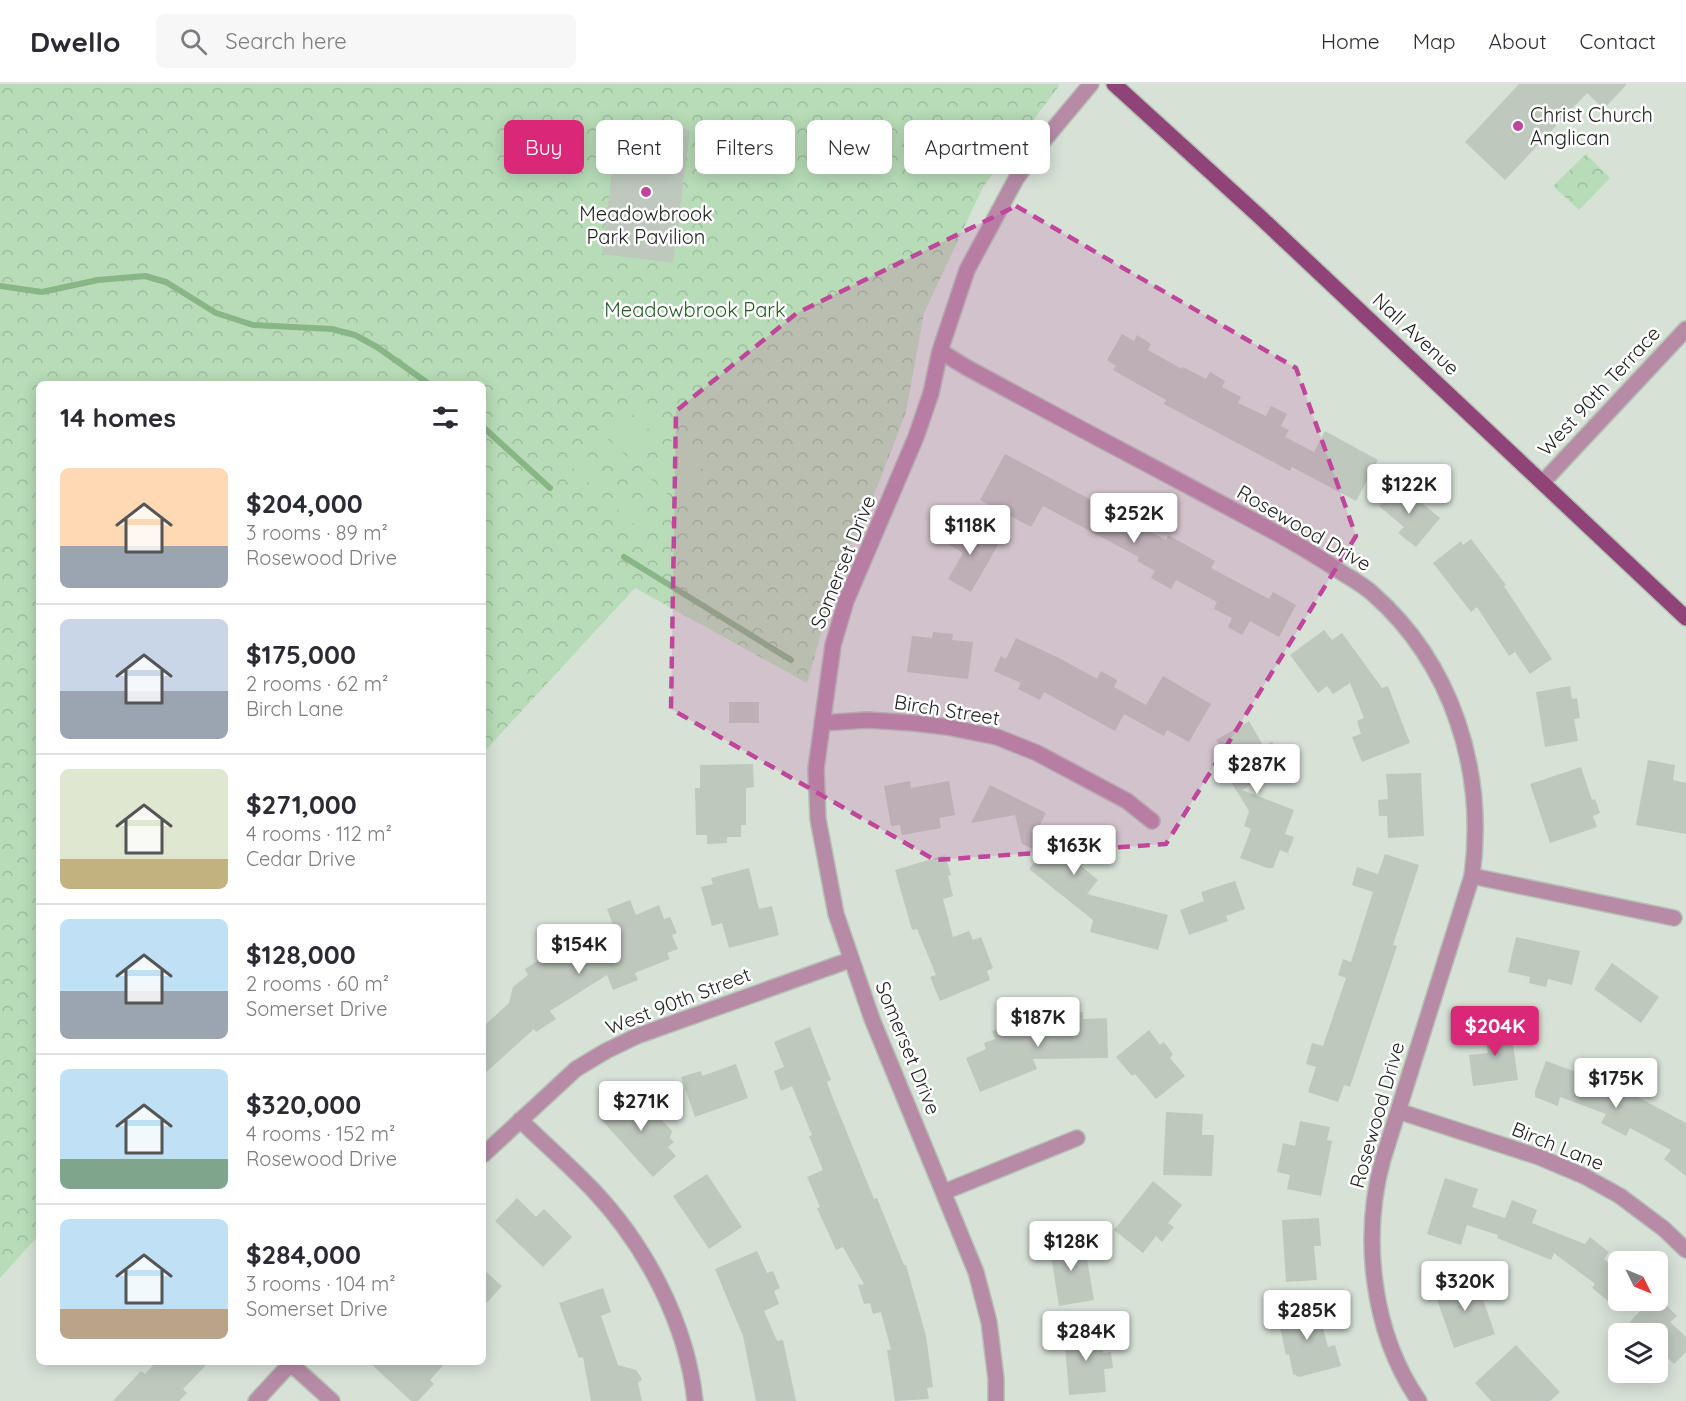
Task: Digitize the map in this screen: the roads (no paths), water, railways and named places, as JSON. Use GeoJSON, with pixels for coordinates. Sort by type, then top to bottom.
{"type":"FeatureCollection","features":[{"type":"Feature","properties":{"kind":"main road","name":"Nall Avenue"},"geometry":{"type":"LineString","coordinates":[[1114,84],[1259,216],[1686,618]]}},
{"type":"Feature","properties":{"kind":"street","name":"Somerset Drive"},"geometry":{"type":"LineString","coordinates":[[996,1401],[996,1379],[989,1322],[976,1272],[872,1019],[836,914],[818,819],[816,769],[832,645],[846,601],[868,546],[890,501],[916,437],[931,393],[940,351],[967,270],[1016,179],[1045,139],[1091,84]]}},
{"type":"Feature","properties":{"kind":"street","name":"West 90th Terrace"},"geometry":{"type":"LineString","coordinates":[[1543,482],[1686,329]]}},
{"type":"Feature","properties":{"kind":"street","name":"Rosewood Drive"},"geometry":{"type":"LineString","coordinates":[[940,351],[975,372],[1310,551],[1371,592],[1406,627],[1433,666],[1454,708],[1468,753],[1475,800],[1476,847],[1472,876],[1378,1178],[1373,1211],[1372,1260],[1378,1301],[1395,1356],[1419,1401]]}},
{"type":"Feature","properties":{"kind":"street","name":"Birch Street"},"geometry":{"type":"LineString","coordinates":[[822,723],[867,720],[914,723],[997,737],[1037,753],[1127,801],[1152,821]]}},
{"type":"Feature","properties":{"kind":"street"},"geometry":{"type":"LineString","coordinates":[[1472,876],[1674,918]]}},
{"type":"Feature","properties":{"kind":"street","name":"West 90th Street"},"geometry":{"type":"LineString","coordinates":[[486,1152],[576,1069],[606,1051],[637,1036],[850,960]]}},
{"type":"Feature","properties":{"kind":"street","name":"Birch Lane"},"geometry":{"type":"LineString","coordinates":[[1398,1112],[1539,1157],[1584,1176],[1620,1196],[1664,1229],[1686,1250]]}},
{"type":"Feature","properties":{"kind":"street"},"geometry":{"type":"LineString","coordinates":[[520,1120],[593,1190],[643,1255],[666,1300],[686,1352],[696,1401]]}},
{"type":"Feature","properties":{"kind":"street"},"geometry":{"type":"LineString","coordinates":[[944,1192],[1077,1138]]}},
{"type":"Feature","properties":{"kind":"street"},"geometry":{"type":"LineString","coordinates":[[256,1401],[289,1365]]}},
{"type":"Feature","properties":{"kind":"street"},"geometry":{"type":"LineString","coordinates":[[293,1365],[332,1401]]}},
{"type":"Feature","properties":{"kind":"waterway"},"geometry":{"type":"LineString","coordinates":[[0,286],[42,292],[98,280],[145,276],[166,282],[216,313],[253,325],[332,329],[355,335],[377,347],[425,381]]}},
{"type":"Feature","properties":{"kind":"waterway"},"geometry":{"type":"LineString","coordinates":[[486,430],[550,488]]}},
{"type":"Feature","properties":{"kind":"waterway"},"geometry":{"type":"LineString","coordinates":[[624,557],[791,660]]}},
{"type":"Feature","properties":{"kind":"place","name":"Christ Church Anglican"},"geometry":{"type":"Point","coordinates":[1518,126]}},
{"type":"Feature","properties":{"kind":"place","name":"Meadowbrook Park Pavilion"},"geometry":{"type":"Point","coordinates":[646,192]}},
{"type":"Feature","properties":{"kind":"park label","name":"Meadowbrook Park"},"geometry":{"type":"Point","coordinates":[695,310]}}]}
